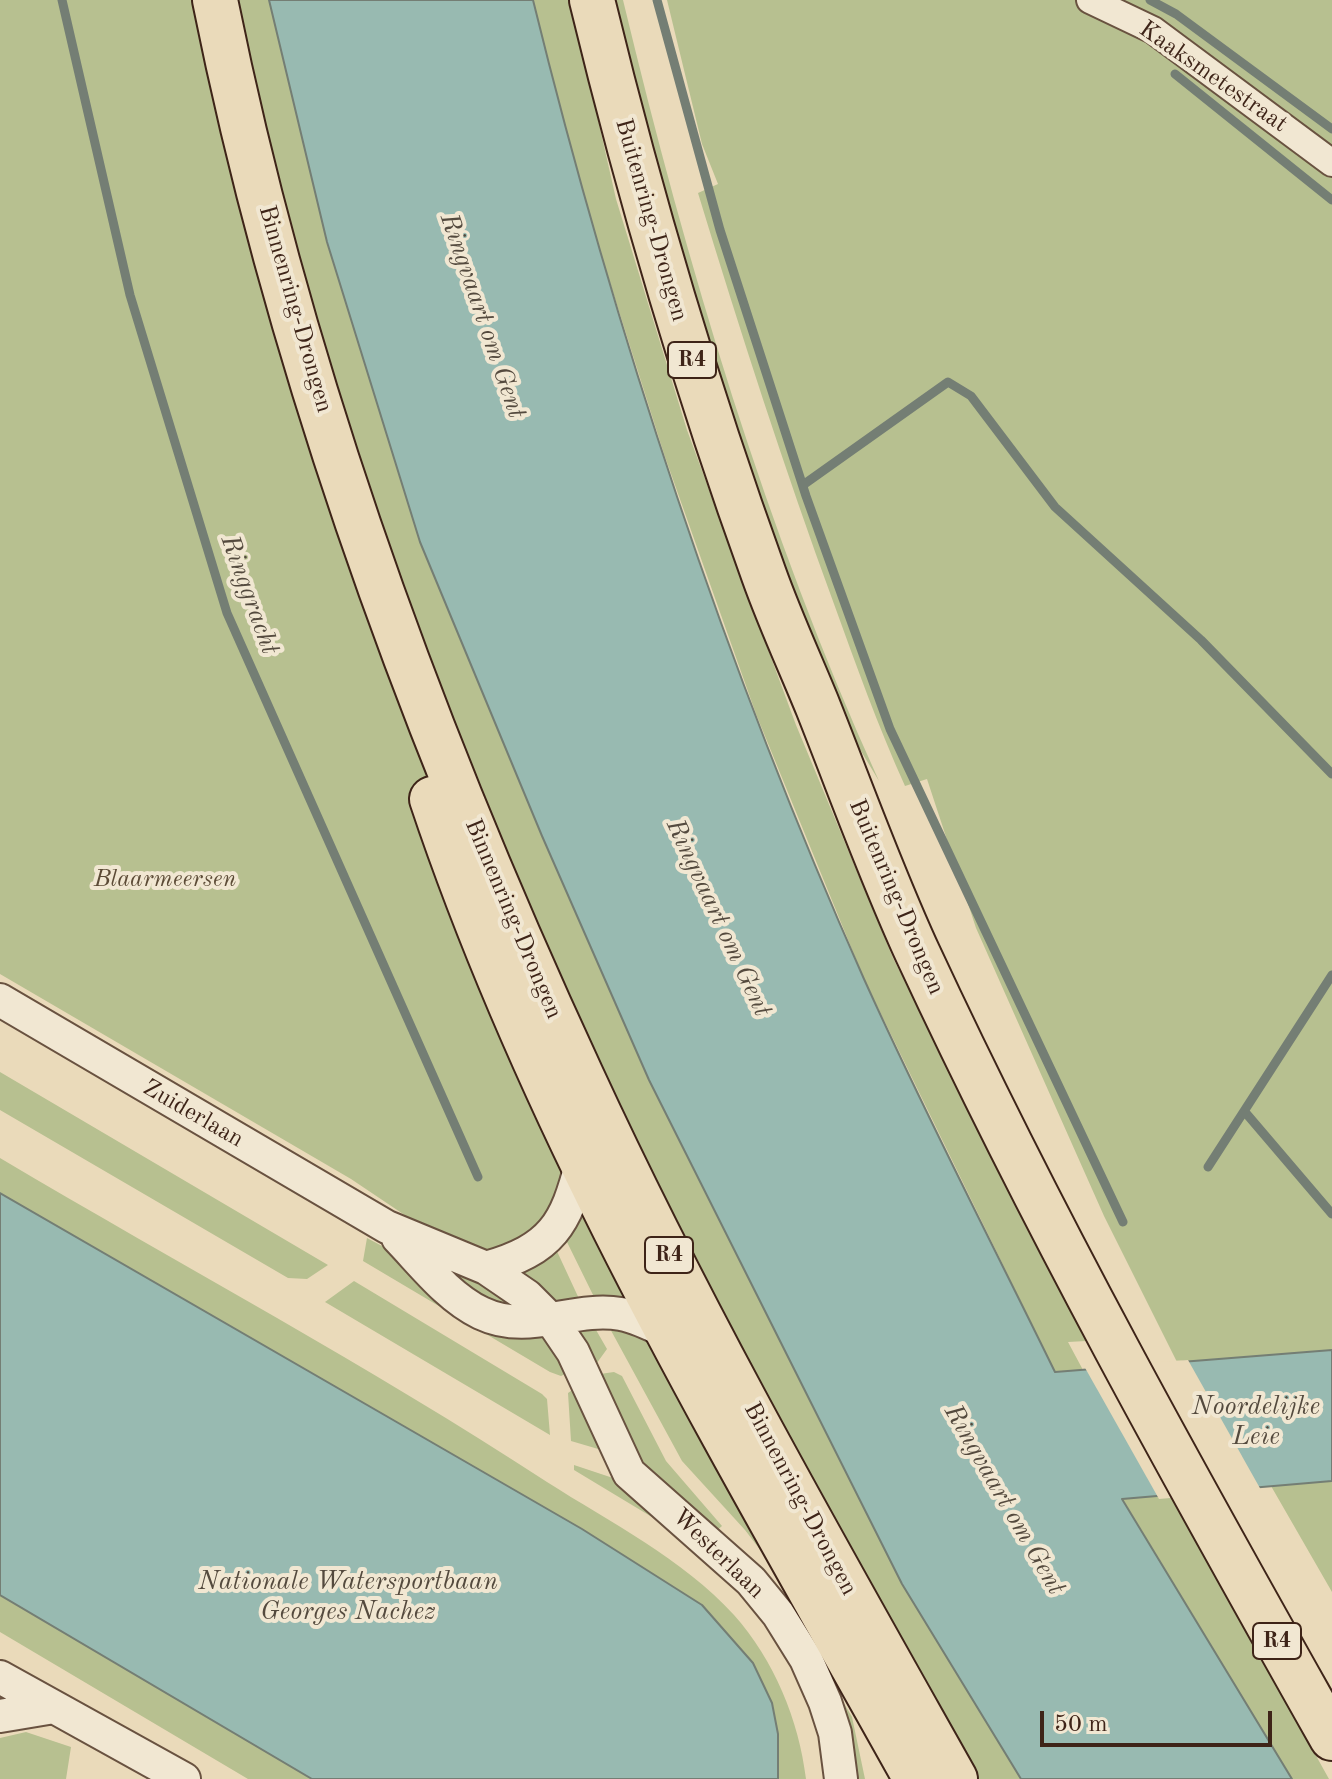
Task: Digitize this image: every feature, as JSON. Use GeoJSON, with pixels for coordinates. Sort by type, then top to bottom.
{"type":"FeatureCollection","features":[{"type":"Feature","properties":{"kind":"highway","name":"Binnenring-Drongen"},"geometry":{"type":"LineString","coordinates":[[215,0],[277,255],[314,380],[372,560],[486,860],[581,1076],[657,1232],[822,1542],[955,1779]]}},
{"type":"Feature","properties":{"kind":"highway","name":"Buitenring-Drongen"},"geometry":{"type":"LineString","coordinates":[[592,0],[632,163],[719,449],[766,581],[917,952],[1012,1149],[1112,1340],[1332,1738]]}},
{"type":"Feature","properties":{"kind":"highway"},"geometry":{"type":"LineString","coordinates":[[428,710],[414,746],[460,883],[501,989],[667,1332],[916,1779]]}},
{"type":"Feature","properties":{"kind":"highway"},"geometry":{"type":"LineString","coordinates":[[1223,1545],[1270,1574],[1332,1680]]}},
{"type":"Feature","properties":{"kind":"street","name":"Kaaksmetestraat"},"geometry":{"type":"LineString","coordinates":[[1090,0],[1153,30],[1332,163]]}},
{"type":"Feature","properties":{"kind":"street","name":"Zuiderlaan"},"geometry":{"type":"LineString","coordinates":[[0,1000],[387,1227],[486,1268],[527,1296],[552,1321],[579,1363],[629,1473]]}},
{"type":"Feature","properties":{"kind":"street"},"geometry":{"type":"LineString","coordinates":[[486,1268],[536,1248],[555,1232],[571,1206],[582,1161]]}},
{"type":"Feature","properties":{"kind":"street","name":"Zuiderlaan"},"geometry":{"type":"LineString","coordinates":[[387,1227],[459,1300],[482,1314],[506,1322],[552,1321],[586,1314],[621,1314],[667,1332]]}},
{"type":"Feature","properties":{"kind":"street","name":"Westerlaan"},"geometry":{"type":"LineString","coordinates":[[629,1473],[751,1581],[778,1614],[806,1659],[825,1702],[835,1733],[841,1779]]}},
{"type":"Feature","properties":{"kind":"street"},"geometry":{"type":"LineString","coordinates":[[0,1677],[184,1779]]}},
{"type":"Feature","properties":{"kind":"street"},"geometry":{"type":"LineString","coordinates":[[0,1716],[60,1710]]}},
{"type":"Feature","properties":{"kind":"green space","name":"Blaarmeersen"},"geometry":{"type":"Polygon","coordinates":[[[0,0],[269,0],[327,242],[420,542],[542,836],[902,1584],[1021,1779],[978,1779],[697,1270],[616,1096],[555,1131],[564,1159],[560,1201],[529,1240],[486,1251],[418,1224],[351,1179],[0,974],[0,0]]]}},
{"type":"Feature","properties":{"kind":"green space"},"geometry":{"type":"Polygon","coordinates":[[[533,0],[571,0],[616,199],[687,430],[796,725],[893,958],[1086,1341],[1068,1342],[1083,1370],[1055,1372],[864,979],[756,714],[664,454],[577,178],[533,0]]]}},
{"type":"Feature","properties":{"kind":"green space"},"geometry":{"type":"Polygon","coordinates":[[[612,0],[623,0],[702,298],[765,495],[838,687],[879,781],[834,706],[805,631],[696,311],[612,0]]]}},
{"type":"Feature","properties":{"kind":"green space"},"geometry":{"type":"Polygon","coordinates":[[[667,0],[1332,0],[1332,1350],[1178,1364],[1104,1216],[976,928],[927,779],[905,786],[816,553],[698,193],[718,184],[702,144],[667,0]]]}},
{"type":"Feature","properties":{"kind":"green space"},"geometry":{"type":"Polygon","coordinates":[[[0,1072],[328,1265],[307,1279],[288,1278],[0,1110],[0,1072]]]}},
{"type":"Feature","properties":{"kind":"green space"},"geometry":{"type":"Polygon","coordinates":[[[0,1158],[412,1398],[645,1542],[692,1576],[734,1615],[773,1671],[791,1713],[806,1779],[778,1779],[778,1734],[582,1529],[0,1193],[0,1158]]]}},
{"type":"Feature","properties":{"kind":"green space"},"geometry":{"type":"Polygon","coordinates":[[[585,1194],[639,1305],[596,1301],[565,1238],[585,1194]]]}},
{"type":"Feature","properties":{"kind":"green space"},"geometry":{"type":"Polygon","coordinates":[[[367,1238],[549,1335],[571,1371],[561,1376],[550,1372],[363,1261],[367,1238]]]}},
{"type":"Feature","properties":{"kind":"green space"},"geometry":{"type":"Polygon","coordinates":[[[555,1247],[581,1303],[556,1310],[511,1272],[555,1247]]]}},
{"type":"Feature","properties":{"kind":"green space"},"geometry":{"type":"Polygon","coordinates":[[[432,1258],[474,1275],[525,1312],[479,1300],[432,1258]]]}},
{"type":"Feature","properties":{"kind":"green space"},"geometry":{"type":"Polygon","coordinates":[[[354,1281],[542,1394],[547,1399],[550,1435],[325,1302],[354,1281]]]}},
{"type":"Feature","properties":{"kind":"green space"},"geometry":{"type":"Polygon","coordinates":[[[592,1323],[607,1349],[594,1367],[573,1331],[592,1323]]]}},
{"type":"Feature","properties":{"kind":"green space"},"geometry":{"type":"Polygon","coordinates":[[[614,1324],[660,1346],[784,1581],[745,1530],[682,1461],[608,1325],[614,1324]]]}},
{"type":"Feature","properties":{"kind":"green space"},"geometry":{"type":"Polygon","coordinates":[[[614,1372],[622,1376],[666,1461],[722,1526],[715,1532],[639,1467],[600,1374],[614,1372]]]}},
{"type":"Feature","properties":{"kind":"green space"},"geometry":{"type":"Polygon","coordinates":[[[578,1386],[605,1451],[571,1441],[568,1393],[578,1386]]]}},
{"type":"Feature","properties":{"kind":"green space"},"geometry":{"type":"Polygon","coordinates":[[[574,1465],[613,1478],[690,1540],[574,1470],[574,1465]]]}},
{"type":"Feature","properties":{"kind":"green space"},"geometry":{"type":"Polygon","coordinates":[[[1332,1481],[1332,1592],[1271,1486],[1332,1481]]]}},
{"type":"Feature","properties":{"kind":"green space"},"geometry":{"type":"Polygon","coordinates":[[[1170,1494],[1329,1779],[1292,1779],[1122,1498],[1170,1494]]]}},
{"type":"Feature","properties":{"kind":"green space"},"geometry":{"type":"Polygon","coordinates":[[[0,1595],[312,1779],[248,1779],[0,1632],[0,1595]]]}},
{"type":"Feature","properties":{"kind":"green space"},"geometry":{"type":"Polygon","coordinates":[[[816,1656],[852,1717],[865,1779],[852,1779],[816,1656]]]}},
{"type":"Feature","properties":{"kind":"green space"},"geometry":{"type":"Polygon","coordinates":[[[26,1732],[71,1747],[66,1779],[0,1779],[0,1738],[26,1732]]]}},
{"type":"Feature","properties":{"kind":"water"},"geometry":{"type":"Polygon","coordinates":[[[269,0],[533,0],[599,249],[637,373],[677,497],[765,742],[887,1029],[1055,1372],[1332,1350],[1332,1481],[1122,1499],[1292,1779],[1021,1779],[902,1584],[649,1080],[542,836],[420,542],[327,242],[269,0]]]}},
{"type":"Feature","properties":{"kind":"water","name":"Nationale Watersportbaan Georges Nachez"},"geometry":{"type":"Polygon","coordinates":[[[0,1193],[582,1529],[702,1605],[753,1663],[772,1703],[778,1734],[778,1779],[312,1779],[0,1595],[0,1193]]]}},
{"type":"Feature","properties":{"kind":"pier"},"geometry":{"type":"Polygon","coordinates":[[[1188,1360],[1261,1490],[1159,1499],[1084,1366],[1188,1360]]]}},
{"type":"Feature","properties":{"kind":"waterway","name":"Ringgracht"},"geometry":{"type":"LineString","coordinates":[[62,0],[130,295],[227,613],[478,1177]]}},
{"type":"Feature","properties":{"kind":"waterway"},"geometry":{"type":"LineString","coordinates":[[657,0],[720,230],[806,496],[890,729],[1123,1222]]}},
{"type":"Feature","properties":{"kind":"waterway"},"geometry":{"type":"LineString","coordinates":[[1150,0],[1176,14],[1332,129]]}},
{"type":"Feature","properties":{"kind":"waterway"},"geometry":{"type":"LineString","coordinates":[[1175,74],[1332,200]]}},
{"type":"Feature","properties":{"kind":"waterway"},"geometry":{"type":"LineString","coordinates":[[803,485],[948,382],[971,396],[1055,507],[1201,640],[1332,774]]}},
{"type":"Feature","properties":{"kind":"waterway"},"geometry":{"type":"LineString","coordinates":[[1208,1167],[1332,975]]}},
{"type":"Feature","properties":{"kind":"waterway"},"geometry":{"type":"LineString","coordinates":[[1245,1112],[1332,1214]]}},
{"type":"Feature","properties":{"kind":"water label","name":"Ringvaart om Gent"},"geometry":{"type":"Point","coordinates":[482,316]}},
{"type":"Feature","properties":{"kind":"water label","name":"Ringvaart om Gent"},"geometry":{"type":"Point","coordinates":[718,918]}},
{"type":"Feature","properties":{"kind":"water label","name":"Noordelijke Leie"},"geometry":{"type":"Point","coordinates":[1256,1422]}},
{"type":"Feature","properties":{"kind":"water label","name":"Ringvaart om Gent"},"geometry":{"type":"Point","coordinates":[1004,1500]}}]}
